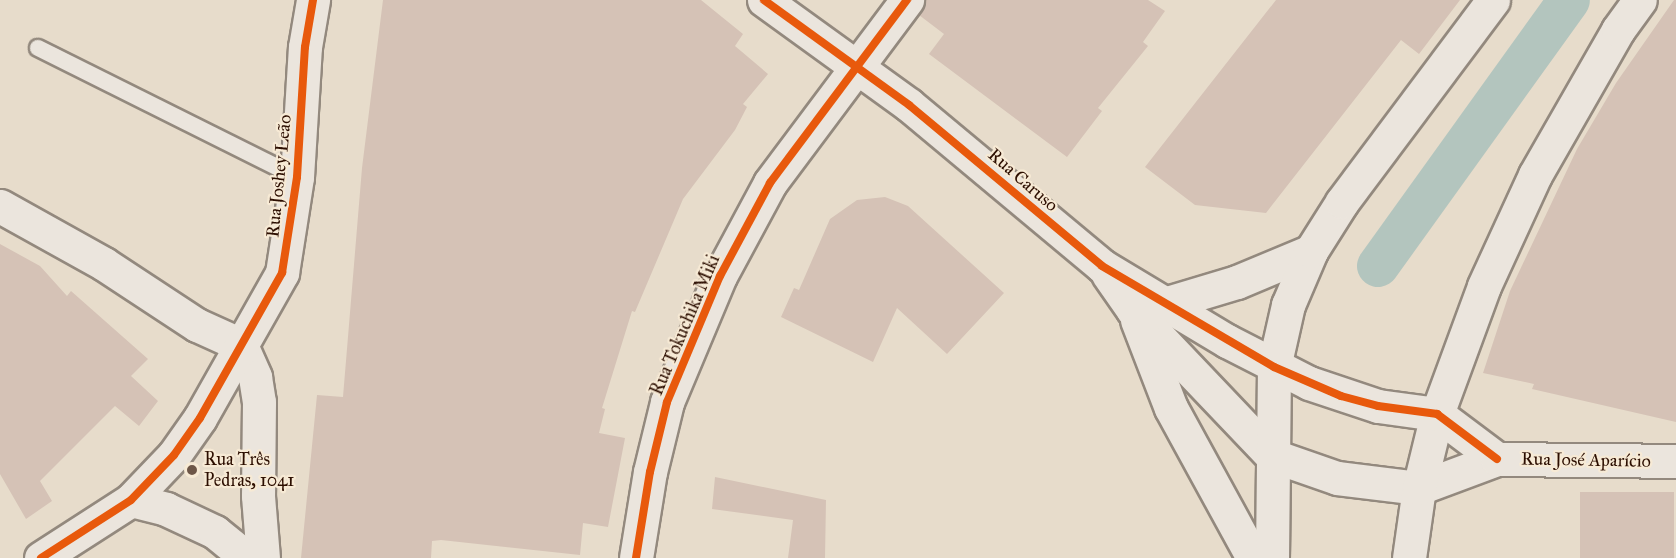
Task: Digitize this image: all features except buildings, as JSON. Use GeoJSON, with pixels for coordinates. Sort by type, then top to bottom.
{"type":"FeatureCollection","features":[{"type":"Feature","properties":{"kind":"street","name":"Rua Joshey Leão"},"geometry":{"type":"LineString","coordinates":[[40,558],[131,500],[174,455],[200,418],[282,273],[297,177],[305,47],[313,0]]}},
{"type":"Feature","properties":{"kind":"street","name":"Rua Caruso"},"geometry":{"type":"LineString","coordinates":[[764,0],[856,66],[981,163],[1102,266],[1274,367],[1309,383],[1341,396],[1422,412]]}},
{"type":"Feature","properties":{"kind":"street","name":"Rua Tokuchika Miki"},"geometry":{"type":"LineString","coordinates":[[636,558],[650,472],[667,402],[694,333],[720,276],[771,183],[907,0]]}},
{"type":"Feature","properties":{"kind":"street"},"geometry":{"type":"LineString","coordinates":[[1272,558],[1282,460],[1274,367],[1288,305],[1311,252],[1387,138],[1493,0]]}},
{"type":"Feature","properties":{"kind":"street"},"geometry":{"type":"LineString","coordinates":[[1409,558],[1407,487],[1422,412],[1535,175],[1613,40],[1640,0]]}},
{"type":"Feature","properties":{"kind":"street"},"geometry":{"type":"LineString","coordinates":[[0,206],[104,264],[197,325],[241,345],[255,377],[259,402],[258,496],[263,558]]}},
{"type":"Feature","properties":{"kind":"street"},"geometry":{"type":"LineString","coordinates":[[1167,303],[1237,282],[1311,252]]}},
{"type":"Feature","properties":{"kind":"street","name":"Rua Caruso"},"geometry":{"type":"LineString","coordinates":[[1102,266],[1133,310],[1282,460]]}},
{"type":"Feature","properties":{"kind":"street"},"geometry":{"type":"LineString","coordinates":[[1133,310],[1171,408],[1253,558]]}},
{"type":"Feature","properties":{"kind":"street","name":"Rua José Aparício"},"geometry":{"type":"LineString","coordinates":[[1422,412],[1497,459]]}},
{"type":"Feature","properties":{"kind":"street","name":"Rua José Aparício"},"geometry":{"type":"LineString","coordinates":[[1407,487],[1497,459],[1676,462]]}},
{"type":"Feature","properties":{"kind":"street"},"geometry":{"type":"LineString","coordinates":[[1282,460],[1337,478],[1407,487]]}},
{"type":"Feature","properties":{"kind":"street"},"geometry":{"type":"LineString","coordinates":[[131,500],[166,509],[215,531],[248,558]]}},
{"type":"Feature","properties":{"kind":"lane"},"geometry":{"type":"LineString","coordinates":[[38,48],[297,177]]}},
{"type":"Feature","properties":{"kind":"waterway"},"geometry":{"type":"LineString","coordinates":[[1378,266],[1569,0]]}},
{"type":"Feature","properties":{"kind":"cycle path"},"geometry":{"type":"LineString","coordinates":[[41,558],[131,500],[174,455],[200,418],[282,273],[297,177],[305,47],[313,0]]}},
{"type":"Feature","properties":{"kind":"cycle path"},"geometry":{"type":"LineString","coordinates":[[764,0],[909,105],[1102,266],[1274,367],[1341,396],[1378,406],[1437,414],[1497,459]]}},
{"type":"Feature","properties":{"kind":"cycle path"},"geometry":{"type":"LineString","coordinates":[[636,558],[650,472],[667,402],[720,276],[770,183],[907,0]]}},
{"type":"Feature","properties":{"kind":"place","name":"Rua Três Pedras, 1041"},"geometry":{"type":"Point","coordinates":[192,470]}}]}
